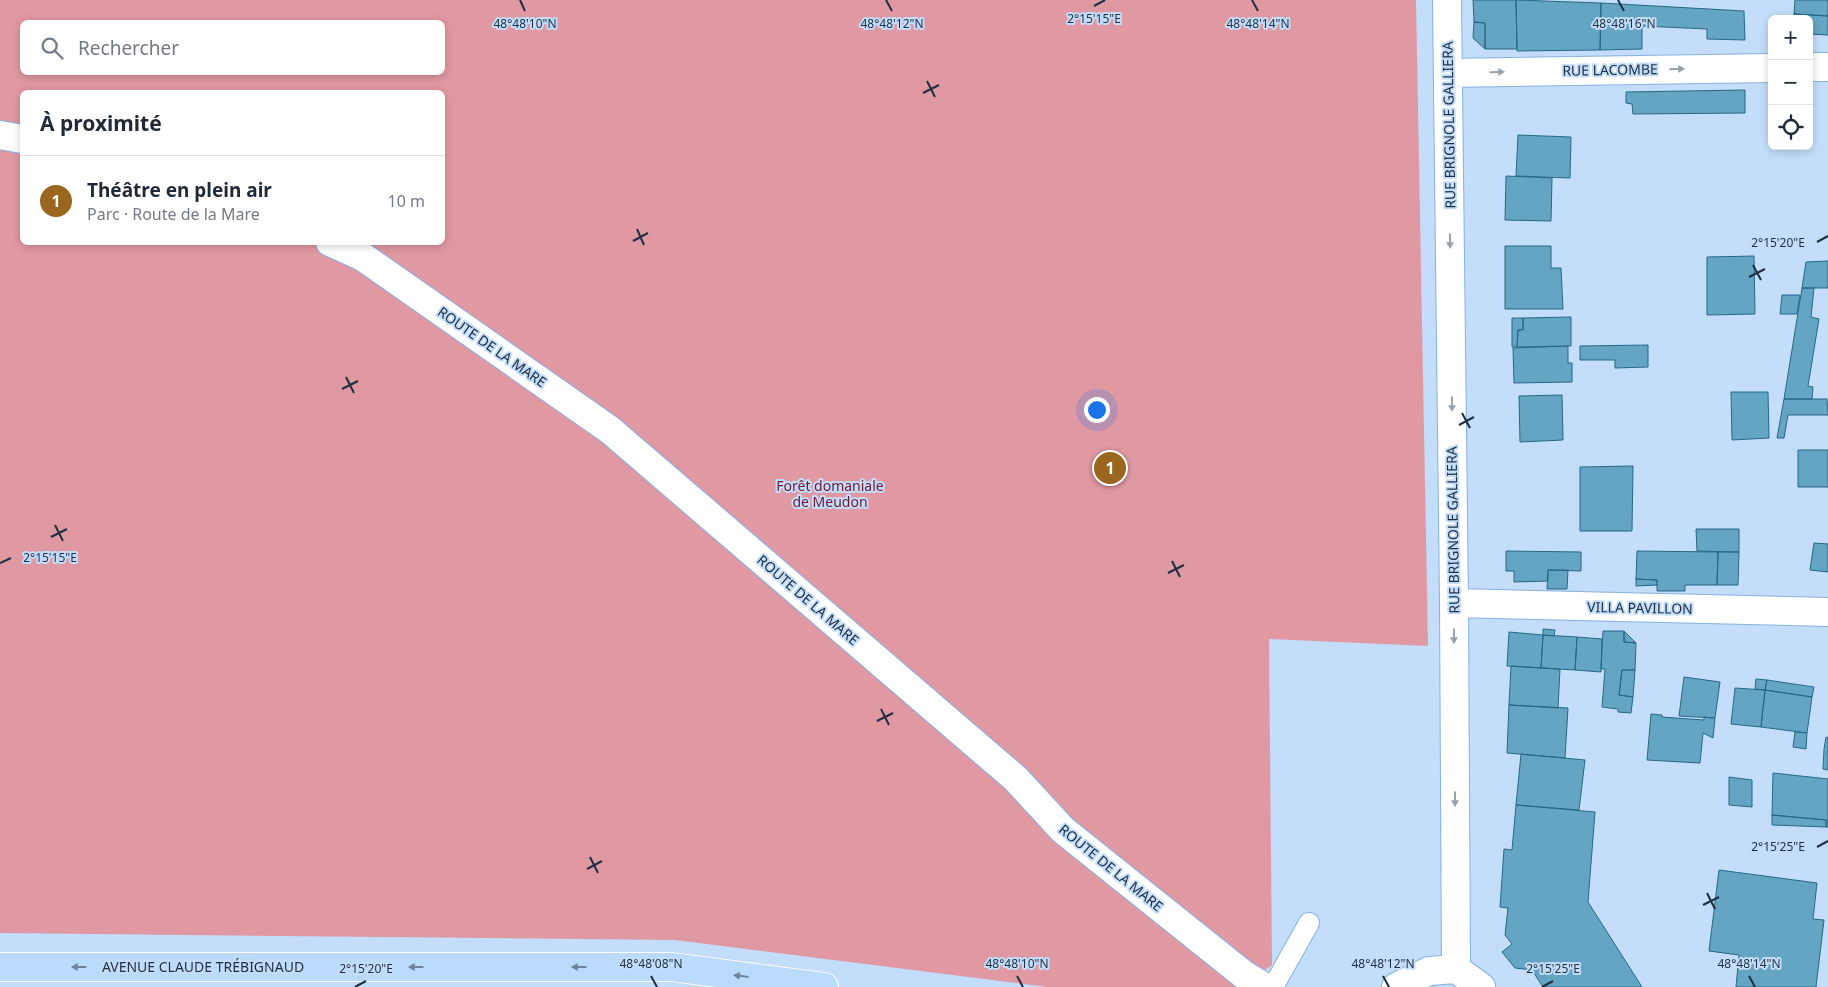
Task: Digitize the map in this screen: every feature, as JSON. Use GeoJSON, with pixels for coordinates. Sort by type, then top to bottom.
{"type":"FeatureCollection","features":[{"type":"Feature","properties":{"kind":"main road","name":"AVENUE CLAUDE TRÉBIGNAUD"},"geometry":{"type":"LineString","coordinates":[[0,967],[672,968],[824,987]]}},
{"type":"Feature","properties":{"kind":"street","name":"RUE BRIGNOLE GALLIERA"},"geometry":{"type":"LineString","coordinates":[[1447,0],[1456,969]]}},
{"type":"Feature","properties":{"kind":"street"},"geometry":{"type":"LineString","coordinates":[[1813,67],[1828,67]]}},
{"type":"Feature","properties":{"kind":"street","name":"RUE LACOMBE"},"geometry":{"type":"LineString","coordinates":[[1448,73],[1768,68]]}},
{"type":"Feature","properties":{"kind":"street"},"geometry":{"type":"LineString","coordinates":[[0,135],[20,139]]}},
{"type":"Feature","properties":{"kind":"street","name":"ROUTE DE LA MARE"},"geometry":{"type":"LineString","coordinates":[[337,245],[364,257],[610,430],[1016,779],[1063,830],[1243,974],[1264,987]]}},
{"type":"Feature","properties":{"kind":"street","name":"VILLA PAVILLON"},"geometry":{"type":"LineString","coordinates":[[1454,604],[1827,612]]}},
{"type":"Feature","properties":{"kind":"street"},"geometry":{"type":"LineString","coordinates":[[1396,987],[1429,971],[1456,969],[1481,987]]}},
{"type":"Feature","properties":{"kind":"lane"},"geometry":{"type":"LineString","coordinates":[[1274,987],[1309,922]]}},
{"type":"Feature","properties":{"kind":"green space","name":"Forêt domaniale de Meudon"},"geometry":{"type":"Polygon","coordinates":[[[0,0],[1416,0],[1428,646],[1269,639],[1272,965],[1241,987],[1047,987],[675,940],[0,933],[0,0]]]}},
{"type":"Feature","properties":{"kind":"building"},"geometry":{"type":"Polygon","coordinates":[[[1473,0],[1516,0],[1517,49],[1485,49],[1485,23],[1474,22],[1473,0]]]}},
{"type":"Feature","properties":{"kind":"building"},"geometry":{"type":"Polygon","coordinates":[[[1516,0],[1601,3],[1600,50],[1517,51],[1516,0]]]}},
{"type":"Feature","properties":{"kind":"building"},"geometry":{"type":"Polygon","coordinates":[[[1795,0],[1828,0],[1828,16],[1794,14],[1795,0]]]}},
{"type":"Feature","properties":{"kind":"building"},"geometry":{"type":"Polygon","coordinates":[[[1601,3],[1744,11],[1745,40],[1707,39],[1707,29],[1642,26],[1642,49],[1600,50],[1601,3]]]}},
{"type":"Feature","properties":{"kind":"building"},"geometry":{"type":"Polygon","coordinates":[[[1813,15],[1828,16],[1828,35],[1813,34],[1813,15]]]}},
{"type":"Feature","properties":{"kind":"building"},"geometry":{"type":"Polygon","coordinates":[[[1474,22],[1485,23],[1485,49],[1473,38],[1474,22]]]}},
{"type":"Feature","properties":{"kind":"building"},"geometry":{"type":"Polygon","coordinates":[[[1745,90],[1745,113],[1633,114],[1632,104],[1626,103],[1626,92],[1745,90]]]}},
{"type":"Feature","properties":{"kind":"building"},"geometry":{"type":"Polygon","coordinates":[[[1518,135],[1571,137],[1570,178],[1516,176],[1518,135]]]}},
{"type":"Feature","properties":{"kind":"building"},"geometry":{"type":"Polygon","coordinates":[[[1506,176],[1552,178],[1551,221],[1505,220],[1506,176]]]}},
{"type":"Feature","properties":{"kind":"building"},"geometry":{"type":"Polygon","coordinates":[[[1505,246],[1551,246],[1551,268],[1561,268],[1563,309],[1505,309],[1505,246]]]}},
{"type":"Feature","properties":{"kind":"building"},"geometry":{"type":"Polygon","coordinates":[[[1754,256],[1755,314],[1707,315],[1707,257],[1754,256]]]}},
{"type":"Feature","properties":{"kind":"building"},"geometry":{"type":"Polygon","coordinates":[[[1828,261],[1828,288],[1802,288],[1806,262],[1828,261]]]}},
{"type":"Feature","properties":{"kind":"building"},"geometry":{"type":"Polygon","coordinates":[[[1802,288],[1814,288],[1811,317],[1819,319],[1808,386],[1813,387],[1812,399],[1784,399],[1802,288]]]}},
{"type":"Feature","properties":{"kind":"building"},"geometry":{"type":"Polygon","coordinates":[[[1782,295],[1800,295],[1797,314],[1780,314],[1782,295]]]}},
{"type":"Feature","properties":{"kind":"building"},"geometry":{"type":"Polygon","coordinates":[[[1571,317],[1571,346],[1517,347],[1518,330],[1523,330],[1523,318],[1571,317]]]}},
{"type":"Feature","properties":{"kind":"building"},"geometry":{"type":"Polygon","coordinates":[[[1512,318],[1523,318],[1523,330],[1518,330],[1517,347],[1512,347],[1512,318]]]}},
{"type":"Feature","properties":{"kind":"building"},"geometry":{"type":"Polygon","coordinates":[[[1648,345],[1648,367],[1615,368],[1615,360],[1580,360],[1580,346],[1648,345]]]}},
{"type":"Feature","properties":{"kind":"building"},"geometry":{"type":"Polygon","coordinates":[[[1568,346],[1568,363],[1572,363],[1572,382],[1514,383],[1513,348],[1568,346]]]}},
{"type":"Feature","properties":{"kind":"building"},"geometry":{"type":"Polygon","coordinates":[[[1731,392],[1768,392],[1769,438],[1732,440],[1731,392]]]}},
{"type":"Feature","properties":{"kind":"building"},"geometry":{"type":"Polygon","coordinates":[[[1562,395],[1563,440],[1520,442],[1519,396],[1562,395]]]}},
{"type":"Feature","properties":{"kind":"building"},"geometry":{"type":"Polygon","coordinates":[[[1784,399],[1827,399],[1828,415],[1788,415],[1784,438],[1777,438],[1784,399]]]}},
{"type":"Feature","properties":{"kind":"building"},"geometry":{"type":"Polygon","coordinates":[[[1798,450],[1828,450],[1828,487],[1798,487],[1798,450]]]}},
{"type":"Feature","properties":{"kind":"building"},"geometry":{"type":"Polygon","coordinates":[[[1633,466],[1632,531],[1580,531],[1580,467],[1633,466]]]}},
{"type":"Feature","properties":{"kind":"building"},"geometry":{"type":"Polygon","coordinates":[[[1696,529],[1739,529],[1739,552],[1697,551],[1696,529]]]}},
{"type":"Feature","properties":{"kind":"building"},"geometry":{"type":"Polygon","coordinates":[[[1814,543],[1828,544],[1828,572],[1810,570],[1814,543]]]}},
{"type":"Feature","properties":{"kind":"building"},"geometry":{"type":"Polygon","coordinates":[[[1506,551],[1581,552],[1581,571],[1548,570],[1548,581],[1514,582],[1514,571],[1506,571],[1506,551]]]}},
{"type":"Feature","properties":{"kind":"building"},"geometry":{"type":"Polygon","coordinates":[[[1637,551],[1718,552],[1717,585],[1685,585],[1685,591],[1657,591],[1657,580],[1636,579],[1637,551]]]}},
{"type":"Feature","properties":{"kind":"building"},"geometry":{"type":"Polygon","coordinates":[[[1718,552],[1739,552],[1738,585],[1717,585],[1718,552]]]}},
{"type":"Feature","properties":{"kind":"building"},"geometry":{"type":"Polygon","coordinates":[[[1548,570],[1568,570],[1567,589],[1547,589],[1548,570]]]}},
{"type":"Feature","properties":{"kind":"building"},"geometry":{"type":"Polygon","coordinates":[[[1636,579],[1657,580],[1657,585],[1636,586],[1636,579]]]}},
{"type":"Feature","properties":{"kind":"building"},"geometry":{"type":"Polygon","coordinates":[[[1543,629],[1555,630],[1554,636],[1543,635],[1543,629]]]}},
{"type":"Feature","properties":{"kind":"building"},"geometry":{"type":"Polygon","coordinates":[[[1603,631],[1624,631],[1624,642],[1636,643],[1635,670],[1622,670],[1619,695],[1633,697],[1631,713],[1618,712],[1618,709],[1602,707],[1605,669],[1601,669],[1603,631]]]}},
{"type":"Feature","properties":{"kind":"building"},"geometry":{"type":"Polygon","coordinates":[[[1624,631],[1636,643],[1624,642],[1624,631]]]}},
{"type":"Feature","properties":{"kind":"building"},"geometry":{"type":"Polygon","coordinates":[[[1509,632],[1543,635],[1541,668],[1507,666],[1509,632]]]}},
{"type":"Feature","properties":{"kind":"building"},"geometry":{"type":"Polygon","coordinates":[[[1543,635],[1577,637],[1575,670],[1541,668],[1543,635]]]}},
{"type":"Feature","properties":{"kind":"building"},"geometry":{"type":"Polygon","coordinates":[[[1577,637],[1602,639],[1601,672],[1575,670],[1577,637]]]}},
{"type":"Feature","properties":{"kind":"building"},"geometry":{"type":"Polygon","coordinates":[[[1511,666],[1560,669],[1558,708],[1509,705],[1511,666]]]}},
{"type":"Feature","properties":{"kind":"building"},"geometry":{"type":"Polygon","coordinates":[[[1622,670],[1635,670],[1633,697],[1619,695],[1622,670]]]}},
{"type":"Feature","properties":{"kind":"building"},"geometry":{"type":"Polygon","coordinates":[[[1684,677],[1720,682],[1715,718],[1679,716],[1684,677]]]}},
{"type":"Feature","properties":{"kind":"building"},"geometry":{"type":"Polygon","coordinates":[[[1756,679],[1767,680],[1765,690],[1755,689],[1756,679]]]}},
{"type":"Feature","properties":{"kind":"building"},"geometry":{"type":"Polygon","coordinates":[[[1767,680],[1814,687],[1812,697],[1765,690],[1767,680]]]}},
{"type":"Feature","properties":{"kind":"building"},"geometry":{"type":"Polygon","coordinates":[[[1735,688],[1765,690],[1761,727],[1731,724],[1735,688]]]}},
{"type":"Feature","properties":{"kind":"building"},"geometry":{"type":"Polygon","coordinates":[[[1765,690],[1812,697],[1807,733],[1761,727],[1765,690]]]}},
{"type":"Feature","properties":{"kind":"building"},"geometry":{"type":"Polygon","coordinates":[[[1509,705],[1568,708],[1565,758],[1507,753],[1509,705]]]}},
{"type":"Feature","properties":{"kind":"building"},"geometry":{"type":"Polygon","coordinates":[[[1651,714],[1662,715],[1662,717],[1704,720],[1704,717],[1715,718],[1713,738],[1703,733],[1700,763],[1647,760],[1651,714]]]}},
{"type":"Feature","properties":{"kind":"building"},"geometry":{"type":"Polygon","coordinates":[[[1795,732],[1807,733],[1806,749],[1793,747],[1795,732]]]}},
{"type":"Feature","properties":{"kind":"building"},"geometry":{"type":"Polygon","coordinates":[[[1826,737],[1828,738],[1828,770],[1823,769],[1826,737]]]}},
{"type":"Feature","properties":{"kind":"building"},"geometry":{"type":"Polygon","coordinates":[[[1521,754],[1585,760],[1579,810],[1516,805],[1521,754]]]}},
{"type":"Feature","properties":{"kind":"building"},"geometry":{"type":"Polygon","coordinates":[[[1773,773],[1828,779],[1828,827],[1826,827],[1826,820],[1772,815],[1773,773]]]}},
{"type":"Feature","properties":{"kind":"building"},"geometry":{"type":"Polygon","coordinates":[[[1729,777],[1752,780],[1752,807],[1729,805],[1729,777]]]}},
{"type":"Feature","properties":{"kind":"building"},"geometry":{"type":"Polygon","coordinates":[[[1516,805],[1595,812],[1588,902],[1642,987],[1543,987],[1532,970],[1515,968],[1502,952],[1512,944],[1505,935],[1508,908],[1500,907],[1504,849],[1512,850],[1516,805]]]}},
{"type":"Feature","properties":{"kind":"building"},"geometry":{"type":"Polygon","coordinates":[[[1772,815],[1826,820],[1826,827],[1772,825],[1772,815]]]}},
{"type":"Feature","properties":{"kind":"building"},"geometry":{"type":"Polygon","coordinates":[[[1719,870],[1817,883],[1813,919],[1824,920],[1816,987],[1736,987],[1739,955],[1709,951],[1719,870]]]}},
{"type":"Feature","properties":{"kind":"place","name":"Théâtre en plein air"},"geometry":{"type":"Point","coordinates":[1110,468]}}]}
